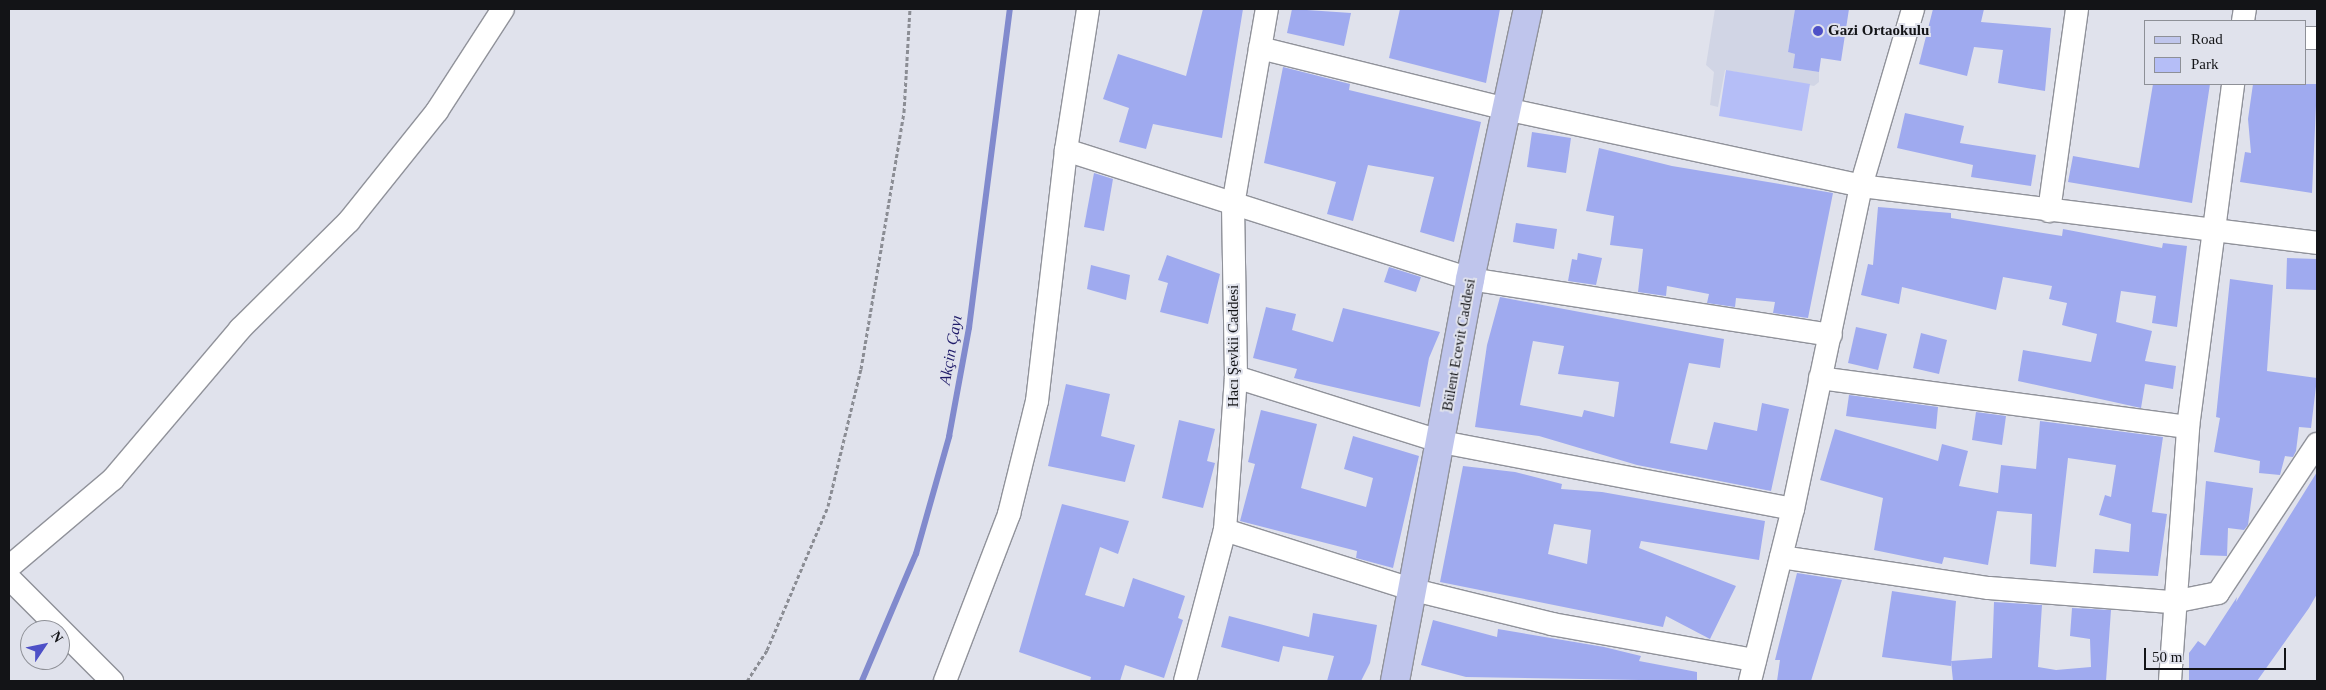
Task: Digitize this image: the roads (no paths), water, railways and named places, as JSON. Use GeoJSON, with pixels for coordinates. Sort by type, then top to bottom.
{"type":"FeatureCollection","features":[{"type":"Feature","properties":{"kind":"main road","name":"Bülent Ecevit Caddesi"},"geometry":{"type":"LineString","coordinates":[[1395,681],[1442,442],[1470,279],[1528,9]]}},
{"type":"Feature","properties":{"kind":"street"},"geometry":{"type":"LineString","coordinates":[[9,567],[113,479],[240,329],[349,221],[437,111],[503,9]]}},
{"type":"Feature","properties":{"kind":"street"},"geometry":{"type":"LineString","coordinates":[[945,681],[1009,514],[1037,401],[1066,150],[1088,9]]}},
{"type":"Feature","properties":{"kind":"street","name":"Hacı Şevkii Caddesi"},"geometry":{"type":"LineString","coordinates":[[1185,681],[1225,530],[1236,377],[1233,205],[1267,9]]}},
{"type":"Feature","properties":{"kind":"street"},"geometry":{"type":"LineString","coordinates":[[1225,530],[1414,590],[1752,671],[1793,509],[1861,186],[1912,9]]}},
{"type":"Feature","properties":{"kind":"street"},"geometry":{"type":"LineString","coordinates":[[2049,211],[2077,9]]}},
{"type":"Feature","properties":{"kind":"street"},"geometry":{"type":"LineString","coordinates":[[1260,48],[1506,109],[1861,186],[2317,243]]}},
{"type":"Feature","properties":{"kind":"street"},"geometry":{"type":"LineString","coordinates":[[2170,681],[2173,602],[2188,427],[2211,230],[2233,85]]}},
{"type":"Feature","properties":{"kind":"street"},"geometry":{"type":"LineString","coordinates":[[1066,150],[1233,205],[1470,279],[1831,335]]}},
{"type":"Feature","properties":{"kind":"street"},"geometry":{"type":"LineString","coordinates":[[1236,377],[1442,442],[1793,509]]}},
{"type":"Feature","properties":{"kind":"street"},"geometry":{"type":"LineString","coordinates":[[1820,378],[2188,427]]}},
{"type":"Feature","properties":{"kind":"street"},"geometry":{"type":"LineString","coordinates":[[1781,557],[1989,588],[2173,602],[2218,593],[2317,444]]}},
{"type":"Feature","properties":{"kind":"street"},"geometry":{"type":"LineString","coordinates":[[9,578],[112,681]]}},
{"type":"Feature","properties":{"kind":"waterway","name":"Akçin Çayı"},"geometry":{"type":"LineString","coordinates":[[862,681],[916,554],[949,437],[969,328],[1010,9]]}},
{"type":"Feature","properties":{"kind":"place","name":"Gazi Ortaokulu"},"geometry":{"type":"Point","coordinates":[1818,31]}}]}
